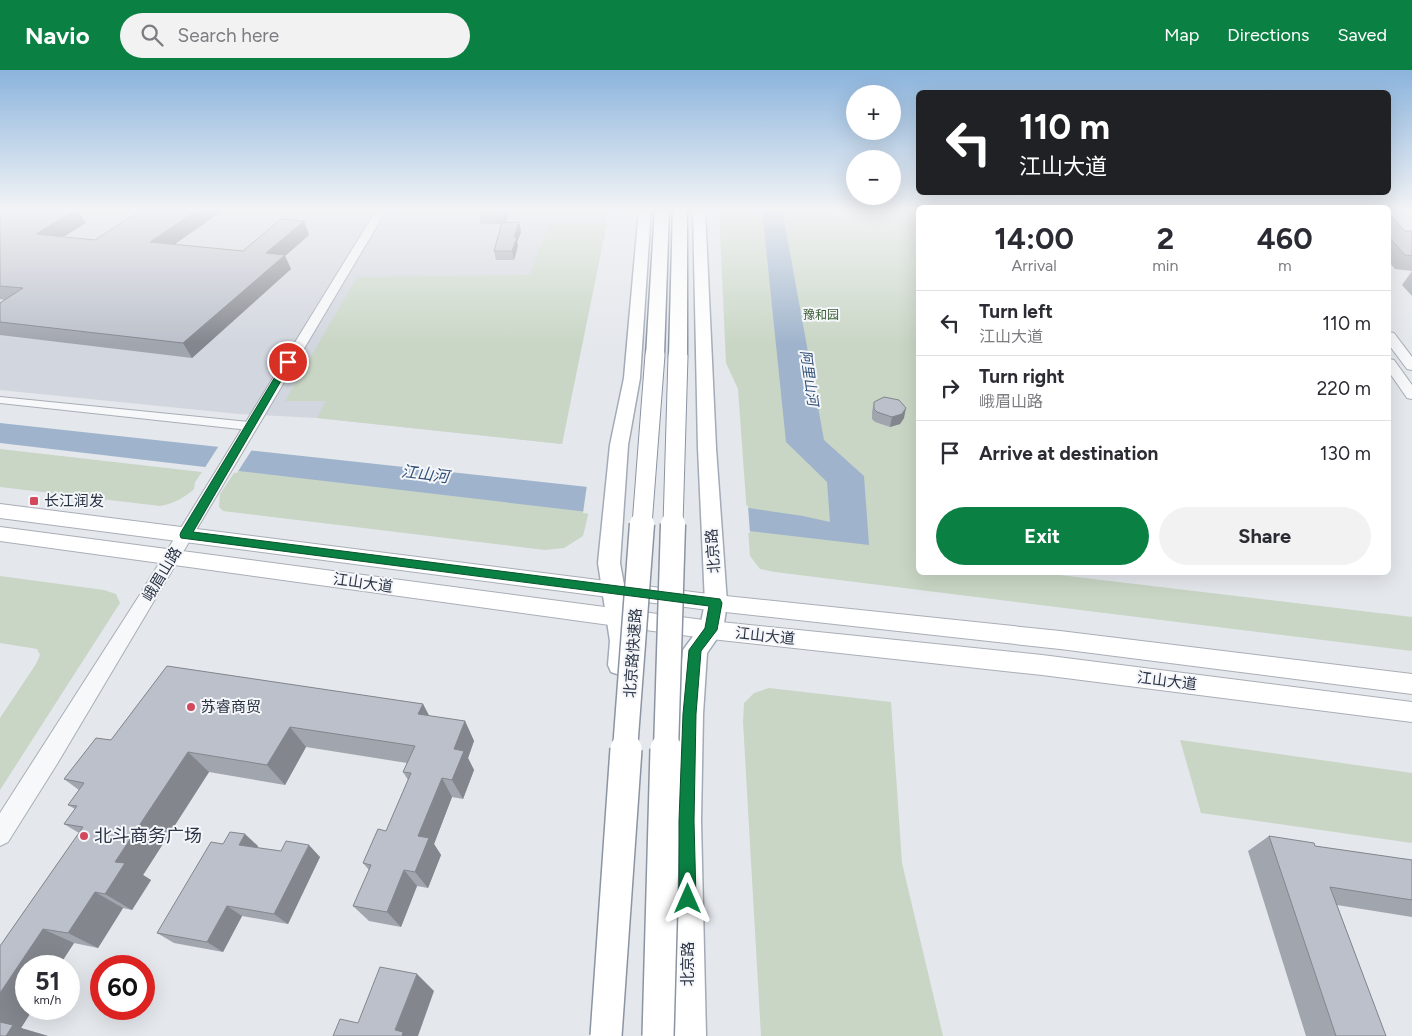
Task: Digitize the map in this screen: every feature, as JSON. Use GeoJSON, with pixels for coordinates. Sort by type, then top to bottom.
{"type":"FeatureCollection","features":[{"type":"Feature","properties":{"kind":"highway","name":"北京路快速路"},"geometry":{"type":"LineString","coordinates":[[658,1036],[667,356],[664,254]]}},
{"type":"Feature","properties":{"kind":"highway","name":"北京路快速路"},"geometry":{"type":"LineString","coordinates":[[606,1036],[614,903],[676,254]]}},
{"type":"Feature","properties":{"kind":"main road"},"geometry":{"type":"LineString","coordinates":[[596,1036],[622,641],[609,563],[620,436],[632,378],[642,254]]}},
{"type":"Feature","properties":{"kind":"main road","name":"北京路"},"geometry":{"type":"LineString","coordinates":[[689,1036],[687,821],[690,714],[695,650],[711,630],[716,603],[711,531],[702,254]]}},
{"type":"Feature","properties":{"kind":"main road","name":"江山大道"},"geometry":{"type":"LineString","coordinates":[[0,511],[716,603],[1060,640],[1412,684]]}},
{"type":"Feature","properties":{"kind":"main road","name":"江山大道"},"geometry":{"type":"LineString","coordinates":[[0,534],[711,630],[1042,665],[1412,712]]}},
{"type":"Feature","properties":{"kind":"street","name":"峨眉山路"},"geometry":{"type":"LineString","coordinates":[[0,834],[173,557],[249,426],[354,254]]}},
{"type":"Feature","properties":{"kind":"street"},"geometry":{"type":"LineString","coordinates":[[1391,339],[1412,366]]}},
{"type":"Feature","properties":{"kind":"street"},"geometry":{"type":"LineString","coordinates":[[1391,366],[1412,395]]}},
{"type":"Feature","properties":{"kind":"street"},"geometry":{"type":"LineString","coordinates":[[0,400],[249,426]]}},
{"type":"Feature","properties":{"kind":"shaded area"},"geometry":{"type":"Polygon","coordinates":[[[0,254],[599,254],[562,444],[317,418],[239,414],[0,390],[0,254]]]}},
{"type":"Feature","properties":{"kind":"green space"},"geometry":{"type":"Polygon","coordinates":[[[538,254],[601,254],[562,444],[317,418],[326,401],[285,401],[357,277],[530,275],[538,254]]]}},
{"type":"Feature","properties":{"kind":"green space","name":"豫和园"},"geometry":{"type":"Polygon","coordinates":[[[721,254],[916,254],[916,575],[1060,575],[1412,617],[1412,651],[760,569],[750,556],[738,389],[726,363],[721,254]]]}},
{"type":"Feature","properties":{"kind":"green space"},"geometry":{"type":"Polygon","coordinates":[[[0,449],[202,472],[195,482],[194,489],[174,502],[160,506],[0,487],[0,449]]]}},
{"type":"Feature","properties":{"kind":"green space"},"geometry":{"type":"Polygon","coordinates":[[[236,470],[589,511],[583,536],[564,548],[545,550],[223,511],[219,507],[220,494],[236,470]]]}},
{"type":"Feature","properties":{"kind":"green space"},"geometry":{"type":"Polygon","coordinates":[[[0,576],[104,590],[116,594],[120,603],[0,790],[0,718],[40,655],[37,649],[0,643],[0,576]]]}},
{"type":"Feature","properties":{"kind":"green space"},"geometry":{"type":"Polygon","coordinates":[[[769,688],[891,702],[902,863],[943,1036],[761,1036],[743,722],[744,703],[754,693],[769,688]]]}},
{"type":"Feature","properties":{"kind":"green space"},"geometry":{"type":"Polygon","coordinates":[[[1180,740],[1412,773],[1412,843],[1201,813],[1180,740]]]}},
{"type":"Feature","properties":{"kind":"water"},"geometry":{"type":"Polygon","coordinates":[[[767,254],[790,254],[824,440],[864,476],[869,545],[0,443],[0,423],[661,495],[803,516],[830,522],[827,482],[786,442],[767,254]]]}},
{"type":"Feature","properties":{"kind":"pier"},"geometry":{"type":"Polygon","coordinates":[[[220,444],[253,448],[237,473],[204,469],[220,444]]]}},
{"type":"Feature","properties":{"kind":"pier"},"geometry":{"type":"Polygon","coordinates":[[[587,485],[748,506],[750,533],[583,513],[587,485]]]}},
{"type":"Feature","properties":{"kind":"building"},"geometry":{"type":"Polygon","coordinates":[[[0,254],[285,255],[183,343],[0,322],[0,303],[23,288],[0,286],[0,254]]]}},
{"type":"Feature","properties":{"kind":"building"},"geometry":{"type":"Polygon","coordinates":[[[884,397],[899,400],[906,408],[902,414],[892,417],[877,412],[874,409],[874,402],[884,397]]]}},
{"type":"Feature","properties":{"kind":"building"},"geometry":{"type":"Polygon","coordinates":[[[167,666],[423,704],[418,714],[465,721],[454,749],[464,751],[452,780],[442,778],[418,836],[429,838],[415,872],[404,870],[387,912],[353,906],[371,865],[363,863],[378,829],[386,831],[411,773],[403,772],[415,746],[290,727],[267,765],[188,752],[115,862],[125,863],[105,894],[95,892],[68,933],[43,929],[26,955],[15,955],[15,971],[0,993],[0,946],[83,827],[64,824],[77,806],[68,805],[84,783],[64,779],[96,738],[111,740],[167,666]]]}},
{"type":"Feature","properties":{"kind":"building"},"geometry":{"type":"Polygon","coordinates":[[[230,832],[245,834],[239,845],[281,851],[286,841],[309,845],[274,914],[227,906],[207,942],[157,933],[211,842],[223,844],[230,832]]]}},
{"type":"Feature","properties":{"kind":"building"},"geometry":{"type":"Polygon","coordinates":[[[1269,836],[1314,843],[1315,846],[1412,860],[1412,900],[1330,887],[1386,1036],[1336,1036],[1269,836]]]}},
{"type":"Feature","properties":{"kind":"building"},"geometry":{"type":"Polygon","coordinates":[[[380,967],[417,974],[395,1030],[403,1032],[402,1036],[333,1036],[340,1019],[358,1023],[380,967]]]}},
{"type":"Feature","properties":{"kind":"building"},"geometry":{"type":"Polygon","coordinates":[[[0,1022],[13,1025],[6,1036],[0,1036],[0,1022]]]}},
{"type":"Feature","properties":{"kind":"place","name":"长江润发"},"geometry":{"type":"Point","coordinates":[34,501]}},
{"type":"Feature","properties":{"kind":"place","name":"苏睿商贸"},"geometry":{"type":"Point","coordinates":[191,707]}},
{"type":"Feature","properties":{"kind":"place","name":"北斗商务广场"},"geometry":{"type":"Point","coordinates":[84,836]}},
{"type":"Feature","properties":{"kind":"route"},"geometry":{"type":"LineString","coordinates":[[288,362],[185,535],[716,603],[711,630],[695,650],[690,714],[687,821],[688,899]]}},
{"type":"Feature","properties":{"kind":"water label","name":"阿里山河"},"geometry":{"type":"Point","coordinates":[809,378]}},
{"type":"Feature","properties":{"kind":"water label","name":"江山河"},"geometry":{"type":"Point","coordinates":[425,474]}}]}
